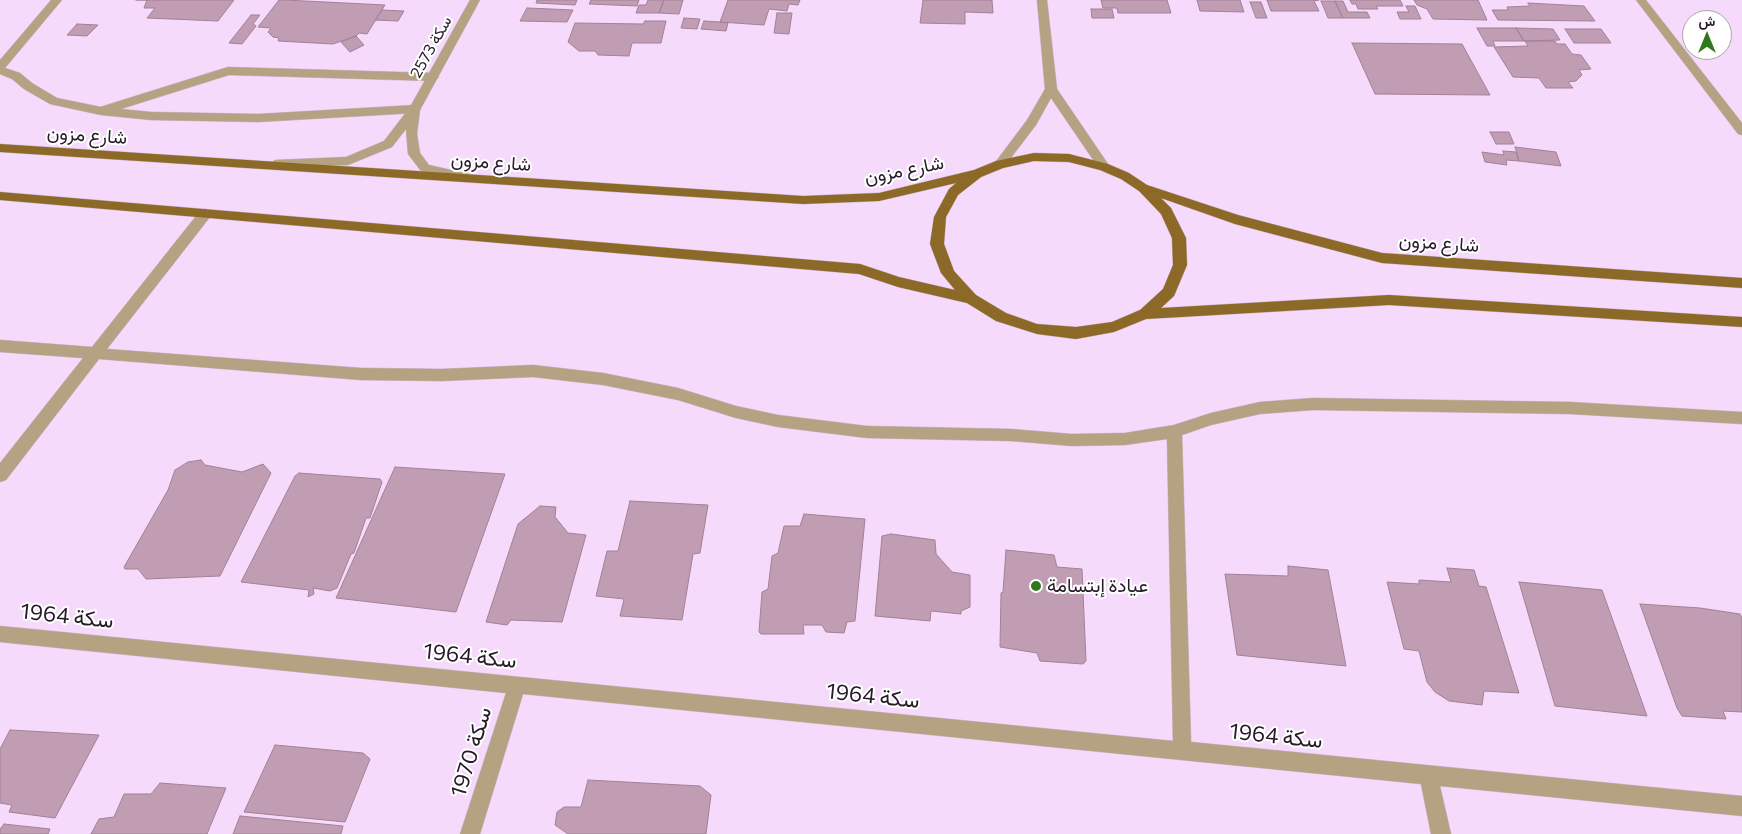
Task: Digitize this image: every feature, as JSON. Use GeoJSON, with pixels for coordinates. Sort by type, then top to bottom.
{"type":"FeatureCollection","features":[{"type":"Feature","properties":{"kind":"main road","name":"شارع مزون"},"geometry":{"type":"LineString","coordinates":[[0,148],[486,181],[803,200],[880,197],[977,174]]}},
{"type":"Feature","properties":{"kind":"main road"},"geometry":{"type":"LineString","coordinates":[[970,299],[948,273],[937,244],[940,217],[953,192],[977,174],[1000,164],[1034,157],[1069,158],[1104,167],[1125,176],[1143,188],[1166,211],[1180,238],[1180,266],[1169,292],[1145,314]]}},
{"type":"Feature","properties":{"kind":"main road","name":"شارع مزون"},"geometry":{"type":"LineString","coordinates":[[1143,188],[1235,219],[1382,258],[1742,283]]}},
{"type":"Feature","properties":{"kind":"main road"},"geometry":{"type":"LineString","coordinates":[[0,196],[860,269],[898,282],[970,299],[1001,317],[1038,329],[1076,333],[1114,327],[1145,314],[1388,300],[1742,322]]}},
{"type":"Feature","properties":{"kind":"street"},"geometry":{"type":"LineString","coordinates":[[57,0],[0,68],[16,76],[28,86],[54,101],[101,111],[151,116],[258,118],[415,109]]}},
{"type":"Feature","properties":{"kind":"street","name":"سكة 2573"},"geometry":{"type":"LineString","coordinates":[[415,109],[475,0]]}},
{"type":"Feature","properties":{"kind":"street"},"geometry":{"type":"LineString","coordinates":[[1042,0],[1050,89],[1104,167]]}},
{"type":"Feature","properties":{"kind":"street"},"geometry":{"type":"LineString","coordinates":[[1640,0],[1742,131]]}},
{"type":"Feature","properties":{"kind":"street"},"geometry":{"type":"LineString","coordinates":[[101,111],[228,72],[433,77]]}},
{"type":"Feature","properties":{"kind":"street"},"geometry":{"type":"LineString","coordinates":[[1000,164],[1032,122],[1050,89]]}},
{"type":"Feature","properties":{"kind":"street"},"geometry":{"type":"LineString","coordinates":[[245,165],[348,161],[388,144],[415,109]]}},
{"type":"Feature","properties":{"kind":"street"},"geometry":{"type":"LineString","coordinates":[[415,109],[411,134],[414,154],[425,168],[486,181]]}},
{"type":"Feature","properties":{"kind":"street"},"geometry":{"type":"LineString","coordinates":[[0,475],[205,214]]}},
{"type":"Feature","properties":{"kind":"street"},"geometry":{"type":"LineString","coordinates":[[0,346],[361,374],[442,375],[533,371],[612,381],[678,394],[736,412],[778,421],[867,432],[1011,435],[1072,440],[1124,439],[1174,431],[1211,419],[1260,408],[1313,404],[1570,408],[1742,418]]}},
{"type":"Feature","properties":{"kind":"street"},"geometry":{"type":"LineString","coordinates":[[1174,431],[1182,751]]}},
{"type":"Feature","properties":{"kind":"street","name":"سكة 1964"},"geometry":{"type":"LineString","coordinates":[[0,634],[1742,806]]}},
{"type":"Feature","properties":{"kind":"street","name":"سكة 1970"},"geometry":{"type":"LineString","coordinates":[[470,834],[517,685]]}},
{"type":"Feature","properties":{"kind":"street"},"geometry":{"type":"LineString","coordinates":[[1428,774],[1441,834]]}},
{"type":"Feature","properties":{"kind":"building"},"geometry":{"type":"Polygon","coordinates":[[[147,0],[234,0],[218,21],[147,18],[155,8],[144,8],[147,0]]]}},
{"type":"Feature","properties":{"kind":"building"},"geometry":{"type":"Polygon","coordinates":[[[279,0],[385,5],[367,34],[359,33],[356,36],[333,44],[278,41],[279,38],[273,37],[268,32],[271,28],[258,27],[279,0]]]}},
{"type":"Feature","properties":{"kind":"building"},"geometry":{"type":"Polygon","coordinates":[[[537,0],[577,0],[575,5],[536,3],[537,0]]]}},
{"type":"Feature","properties":{"kind":"building"},"geometry":{"type":"Polygon","coordinates":[[[591,0],[639,0],[637,6],[589,4],[591,0]]]}},
{"type":"Feature","properties":{"kind":"building"},"geometry":{"type":"Polygon","coordinates":[[[648,0],[664,0],[659,13],[636,13],[639,5],[646,5],[648,0]]]}},
{"type":"Feature","properties":{"kind":"building"},"geometry":{"type":"Polygon","coordinates":[[[664,0],[683,0],[679,14],[659,13],[664,0]]]}},
{"type":"Feature","properties":{"kind":"building"},"geometry":{"type":"Polygon","coordinates":[[[728,0],[800,0],[798,5],[789,4],[787,11],[769,9],[764,25],[720,22],[728,0]]]}},
{"type":"Feature","properties":{"kind":"building"},"geometry":{"type":"Polygon","coordinates":[[[923,0],[992,0],[993,13],[965,12],[965,24],[920,23],[923,0]]]}},
{"type":"Feature","properties":{"kind":"building"},"geometry":{"type":"Polygon","coordinates":[[[1101,0],[1167,0],[1171,13],[1118,13],[1117,8],[1103,8],[1101,0]]]}},
{"type":"Feature","properties":{"kind":"building"},"geometry":{"type":"Polygon","coordinates":[[[1197,0],[1240,0],[1244,12],[1200,11],[1197,0]]]}},
{"type":"Feature","properties":{"kind":"building"},"geometry":{"type":"Polygon","coordinates":[[[1267,0],[1319,0],[1314,1],[1319,11],[1271,11],[1267,0]]]}},
{"type":"Feature","properties":{"kind":"building"},"geometry":{"type":"Polygon","coordinates":[[[1350,0],[1400,0],[1403,6],[1376,6],[1378,9],[1358,9],[1356,4],[1352,4],[1350,0]]]}},
{"type":"Feature","properties":{"kind":"building"},"geometry":{"type":"Polygon","coordinates":[[[1414,0],[1478,0],[1487,20],[1433,19],[1427,9],[1417,5],[1414,0]]]}},
{"type":"Feature","properties":{"kind":"building"},"geometry":{"type":"Polygon","coordinates":[[[1321,1],[1335,1],[1343,18],[1328,18],[1321,1]]]}},
{"type":"Feature","properties":{"kind":"building"},"geometry":{"type":"Polygon","coordinates":[[[1335,1],[1343,1],[1348,12],[1367,12],[1370,18],[1343,18],[1335,1]]]}},
{"type":"Feature","properties":{"kind":"building"},"geometry":{"type":"Polygon","coordinates":[[[1250,2],[1261,2],[1267,18],[1256,18],[1250,2]]]}},
{"type":"Feature","properties":{"kind":"building"},"geometry":{"type":"Polygon","coordinates":[[[1528,3],[1584,6],[1595,21],[1498,20],[1492,10],[1508,10],[1507,7],[1530,6],[1528,3]]]}},
{"type":"Feature","properties":{"kind":"building"},"geometry":{"type":"Polygon","coordinates":[[[1406,6],[1415,6],[1421,19],[1400,19],[1397,12],[1409,12],[1406,6]]]}},
{"type":"Feature","properties":{"kind":"building"},"geometry":{"type":"Polygon","coordinates":[[[527,8],[573,10],[567,22],[520,21],[527,8]]]}},
{"type":"Feature","properties":{"kind":"building"},"geometry":{"type":"Polygon","coordinates":[[[1091,9],[1112,9],[1114,18],[1092,18],[1091,9]]]}},
{"type":"Feature","properties":{"kind":"building"},"geometry":{"type":"Polygon","coordinates":[[[382,10],[404,11],[398,21],[375,20],[382,10]]]}},
{"type":"Feature","properties":{"kind":"building"},"geometry":{"type":"Polygon","coordinates":[[[777,13],[792,13],[789,34],[774,33],[777,13]]]}},
{"type":"Feature","properties":{"kind":"building"},"geometry":{"type":"Polygon","coordinates":[[[251,15],[260,15],[253,24],[256,26],[242,44],[229,43],[251,15]]]}},
{"type":"Feature","properties":{"kind":"building"},"geometry":{"type":"Polygon","coordinates":[[[684,18],[700,19],[697,29],[681,28],[684,18]]]}},
{"type":"Feature","properties":{"kind":"building"},"geometry":{"type":"Polygon","coordinates":[[[645,21],[666,21],[661,43],[632,43],[629,56],[598,55],[595,51],[579,51],[568,42],[575,23],[643,24],[645,21]]]}},
{"type":"Feature","properties":{"kind":"building"},"geometry":{"type":"Polygon","coordinates":[[[704,21],[728,23],[726,31],[701,29],[704,21]]]}},
{"type":"Feature","properties":{"kind":"building"},"geometry":{"type":"Polygon","coordinates":[[[77,24],[98,25],[87,36],[67,35],[77,24]]]}},
{"type":"Feature","properties":{"kind":"building"},"geometry":{"type":"Polygon","coordinates":[[[1477,28],[1516,28],[1524,41],[1493,41],[1495,46],[1487,46],[1477,28]]]}},
{"type":"Feature","properties":{"kind":"building"},"geometry":{"type":"Polygon","coordinates":[[[1516,28],[1553,29],[1560,40],[1524,41],[1516,28]]]}},
{"type":"Feature","properties":{"kind":"building"},"geometry":{"type":"Polygon","coordinates":[[[1565,29],[1601,29],[1611,43],[1574,43],[1565,29]]]}},
{"type":"Feature","properties":{"kind":"building"},"geometry":{"type":"Polygon","coordinates":[[[356,36],[364,45],[350,52],[341,42],[356,36]]]}},
{"type":"Feature","properties":{"kind":"building"},"geometry":{"type":"Polygon","coordinates":[[[1525,41],[1555,41],[1557,44],[1565,44],[1572,54],[1581,55],[1591,69],[1579,70],[1582,75],[1576,81],[1568,82],[1573,88],[1546,88],[1539,78],[1513,77],[1494,47],[1528,46],[1525,41]]]}},
{"type":"Feature","properties":{"kind":"building"},"geometry":{"type":"Polygon","coordinates":[[[1352,43],[1462,44],[1490,95],[1375,94],[1352,43]]]}},
{"type":"Feature","properties":{"kind":"building"},"geometry":{"type":"Polygon","coordinates":[[[1490,132],[1509,132],[1514,144],[1496,144],[1490,132]]]}},
{"type":"Feature","properties":{"kind":"building"},"geometry":{"type":"Polygon","coordinates":[[[1515,147],[1556,152],[1561,166],[1519,161],[1515,147]]]}},
{"type":"Feature","properties":{"kind":"building"},"geometry":{"type":"Polygon","coordinates":[[[1503,151],[1516,152],[1519,161],[1506,160],[1507,165],[1485,162],[1482,152],[1504,155],[1503,151]]]}},
{"type":"Feature","properties":{"kind":"building"},"geometry":{"type":"Polygon","coordinates":[[[201,460],[205,465],[242,472],[263,464],[271,473],[220,576],[146,579],[138,569],[125,569],[124,567],[168,490],[175,470],[188,462],[201,460]]]}},
{"type":"Feature","properties":{"kind":"building"},"geometry":{"type":"Polygon","coordinates":[[[395,467],[505,474],[456,612],[336,598],[395,467]]]}},
{"type":"Feature","properties":{"kind":"building"},"geometry":{"type":"Polygon","coordinates":[[[299,473],[380,479],[382,482],[370,518],[366,518],[354,553],[351,554],[337,588],[330,591],[313,588],[314,594],[308,597],[309,590],[241,582],[295,476],[299,473]]]}},
{"type":"Feature","properties":{"kind":"building"},"geometry":{"type":"Polygon","coordinates":[[[630,501],[708,505],[700,553],[693,554],[682,620],[620,616],[624,599],[596,596],[607,551],[618,551],[630,501]]]}},
{"type":"Feature","properties":{"kind":"building"},"geometry":{"type":"Polygon","coordinates":[[[540,506],[556,507],[555,517],[568,533],[586,535],[562,622],[511,620],[507,625],[486,622],[518,524],[540,506]]]}},
{"type":"Feature","properties":{"kind":"building"},"geometry":{"type":"Polygon","coordinates":[[[804,514],[865,519],[855,621],[847,622],[844,633],[826,632],[822,625],[803,625],[804,634],[761,634],[759,632],[762,592],[768,589],[772,556],[778,553],[784,526],[800,526],[804,514]]]}},
{"type":"Feature","properties":{"kind":"building"},"geometry":{"type":"Polygon","coordinates":[[[891,534],[935,540],[936,554],[952,572],[970,575],[970,607],[961,611],[961,614],[931,611],[930,621],[875,616],[882,536],[891,534]]]}},
{"type":"Feature","properties":{"kind":"building"},"geometry":{"type":"Polygon","coordinates":[[[1006,550],[1054,555],[1057,567],[1082,569],[1086,661],[1083,664],[1040,661],[1037,653],[1000,647],[1001,593],[1003,592],[1006,550]]]}},
{"type":"Feature","properties":{"kind":"building"},"geometry":{"type":"Polygon","coordinates":[[[1288,566],[1328,570],[1346,666],[1237,655],[1225,574],[1288,576],[1288,566]]]}},
{"type":"Feature","properties":{"kind":"building"},"geometry":{"type":"Polygon","coordinates":[[[1447,568],[1474,570],[1479,586],[1486,587],[1519,693],[1484,691],[1482,705],[1449,701],[1435,692],[1427,682],[1419,651],[1404,649],[1387,582],[1419,584],[1419,580],[1451,582],[1447,568]]]}},
{"type":"Feature","properties":{"kind":"building"},"geometry":{"type":"Polygon","coordinates":[[[1519,582],[1602,590],[1647,716],[1555,706],[1519,582]]]}},
{"type":"Feature","properties":{"kind":"building"},"geometry":{"type":"Polygon","coordinates":[[[1640,604],[1700,608],[1740,614],[1742,618],[1742,712],[1723,711],[1726,719],[1682,716],[1677,708],[1640,604]]]}},
{"type":"Feature","properties":{"kind":"building"},"geometry":{"type":"Polygon","coordinates":[[[10,730],[99,735],[55,818],[9,812],[12,805],[0,803],[0,749],[10,730]]]}},
{"type":"Feature","properties":{"kind":"building"},"geometry":{"type":"Polygon","coordinates":[[[275,745],[363,753],[370,759],[345,822],[244,812],[275,745]]]}},
{"type":"Feature","properties":{"kind":"building"},"geometry":{"type":"Polygon","coordinates":[[[588,780],[700,786],[711,795],[706,834],[568,834],[555,825],[557,812],[564,807],[581,807],[588,780]]]}},
{"type":"Feature","properties":{"kind":"building"},"geometry":{"type":"Polygon","coordinates":[[[160,783],[226,788],[207,834],[91,834],[99,819],[114,817],[124,794],[151,794],[160,783]]]}},
{"type":"Feature","properties":{"kind":"building"},"geometry":{"type":"Polygon","coordinates":[[[240,816],[343,826],[341,834],[233,834],[240,816]]]}},
{"type":"Feature","properties":{"kind":"building"},"geometry":{"type":"Polygon","coordinates":[[[4,824],[50,829],[48,834],[0,834],[0,829],[4,824]]]}},
{"type":"Feature","properties":{"kind":"place","name":"عيادة إبتسامة"},"geometry":{"type":"Point","coordinates":[1036,586]}}]}
